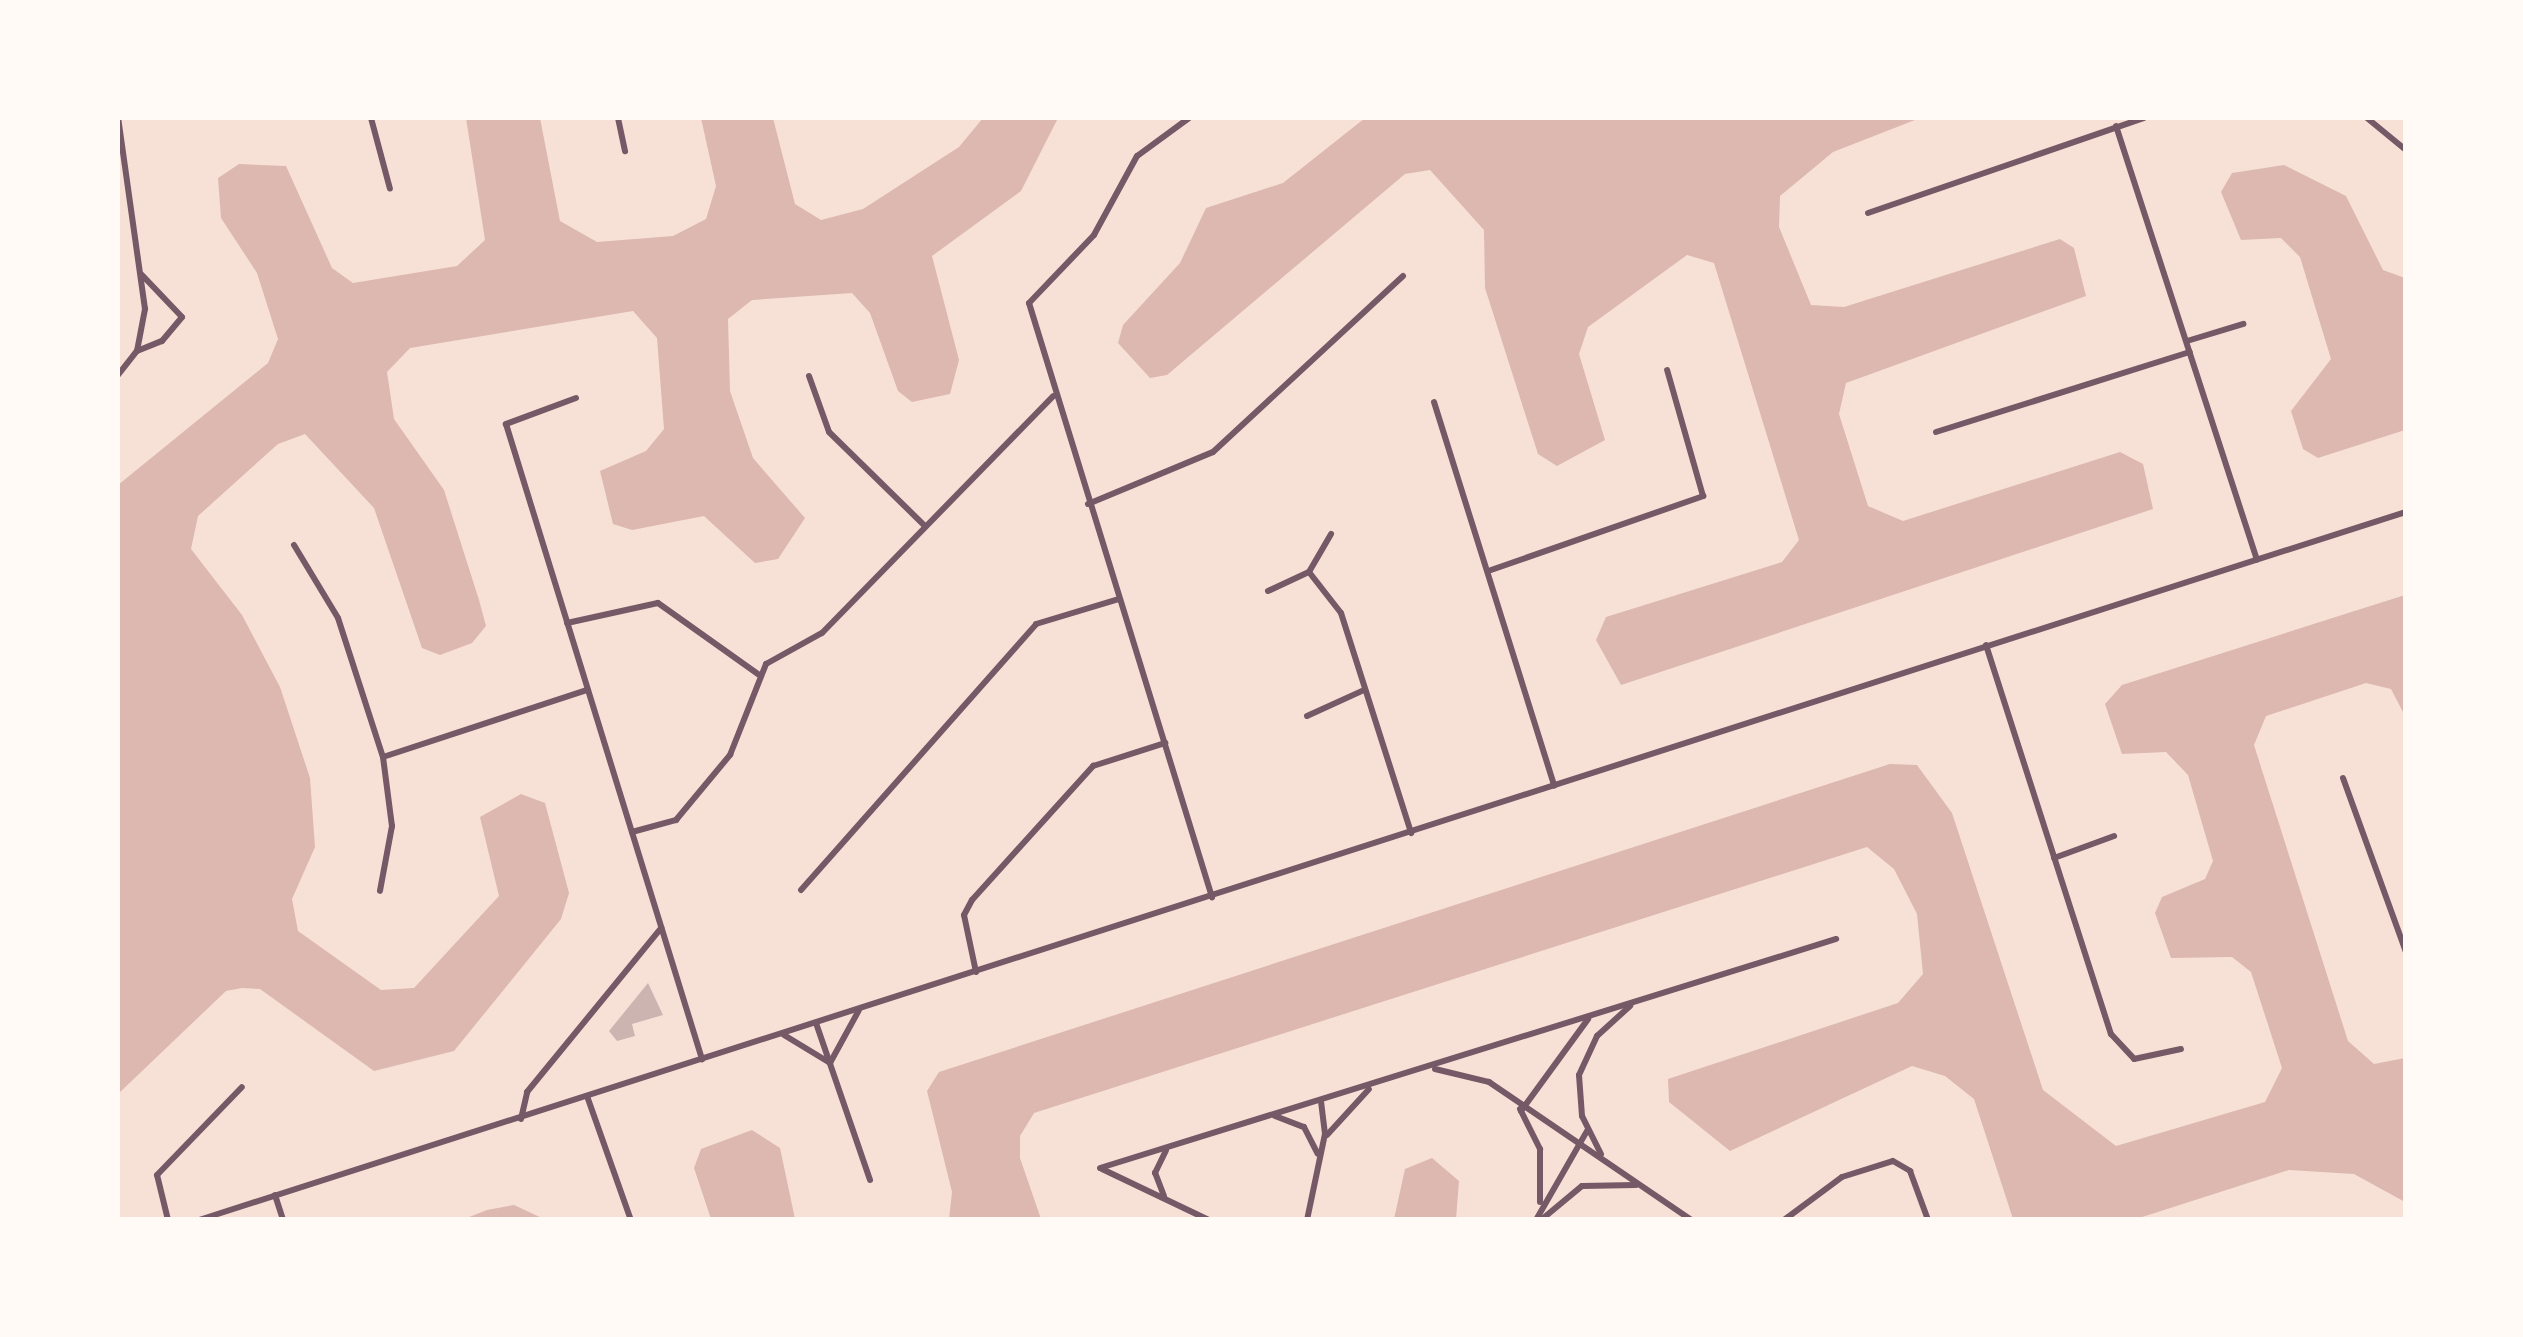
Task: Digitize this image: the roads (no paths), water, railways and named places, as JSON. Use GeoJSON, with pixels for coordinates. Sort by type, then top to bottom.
{"type":"FeatureCollection","features":[{"type":"Feature","properties":{"kind":"street"},"geometry":{"type":"LineString","coordinates":[[118,118],[140,275],[137,351]]}},
{"type":"Feature","properties":{"kind":"street"},"geometry":{"type":"LineString","coordinates":[[371,118],[390,189]]}},
{"type":"Feature","properties":{"kind":"street"},"geometry":{"type":"LineString","coordinates":[[618,118],[625,151]]}},
{"type":"Feature","properties":{"kind":"street"},"geometry":{"type":"LineString","coordinates":[[1184,118],[1138,156],[1094,235],[1030,303],[1053,396],[1212,897]]}},
{"type":"Feature","properties":{"kind":"street"},"geometry":{"type":"LineString","coordinates":[[1868,214],[2003,174],[2144,118]]}},
{"type":"Feature","properties":{"kind":"street"},"geometry":{"type":"LineString","coordinates":[[2367,118],[2405,150]]}},
{"type":"Feature","properties":{"kind":"street"},"geometry":{"type":"LineString","coordinates":[[2116,126],[2257,560]]}},
{"type":"Feature","properties":{"kind":"street"},"geometry":{"type":"LineString","coordinates":[[118,375],[137,351],[162,341],[182,317],[140,275]]}},
{"type":"Feature","properties":{"kind":"street"},"geometry":{"type":"LineString","coordinates":[[1088,504],[1213,452],[1403,276]]}},
{"type":"Feature","properties":{"kind":"street"},"geometry":{"type":"LineString","coordinates":[[2187,341],[2243,324]]}},
{"type":"Feature","properties":{"kind":"street"},"geometry":{"type":"LineString","coordinates":[[1936,432],[2190,352]]}},
{"type":"Feature","properties":{"kind":"street"},"geometry":{"type":"LineString","coordinates":[[1491,570],[1702,496],[1667,370]]}},
{"type":"Feature","properties":{"kind":"street"},"geometry":{"type":"LineString","coordinates":[[809,376],[829,432],[924,525]]}},
{"type":"Feature","properties":{"kind":"street"},"geometry":{"type":"LineString","coordinates":[[632,832],[676,820],[730,756],[758,674],[822,633],[1053,396]]}},
{"type":"Feature","properties":{"kind":"street"},"geometry":{"type":"LineString","coordinates":[[576,398],[506,424],[702,1059]]}},
{"type":"Feature","properties":{"kind":"street"},"geometry":{"type":"LineString","coordinates":[[1434,402],[1491,570],[1554,786]]}},
{"type":"Feature","properties":{"kind":"street"},"geometry":{"type":"LineString","coordinates":[[199,1220],[2406,512]]}},
{"type":"Feature","properties":{"kind":"street"},"geometry":{"type":"LineString","coordinates":[[1268,591],[1309,572],[1330,534]]}},
{"type":"Feature","properties":{"kind":"street"},"geometry":{"type":"LineString","coordinates":[[294,545],[338,618],[383,756],[392,826],[380,891]]}},
{"type":"Feature","properties":{"kind":"street"},"geometry":{"type":"LineString","coordinates":[[1309,572],[1341,613],[1412,833]]}},
{"type":"Feature","properties":{"kind":"street"},"geometry":{"type":"LineString","coordinates":[[800,890],[1036,624],[1119,599]]}},
{"type":"Feature","properties":{"kind":"street"},"geometry":{"type":"LineString","coordinates":[[567,623],[658,603],[758,674]]}},
{"type":"Feature","properties":{"kind":"street"},"geometry":{"type":"LineString","coordinates":[[1986,646],[2119,1048],[2134,1059],[2181,1049]]}},
{"type":"Feature","properties":{"kind":"street"},"geometry":{"type":"LineString","coordinates":[[383,756],[587,690]]}},
{"type":"Feature","properties":{"kind":"street"},"geometry":{"type":"LineString","coordinates":[[1307,716],[1364,690]]}},
{"type":"Feature","properties":{"kind":"street"},"geometry":{"type":"LineString","coordinates":[[976,972],[964,915],[972,900],[1094,766],[1165,743]]}},
{"type":"Feature","properties":{"kind":"street"},"geometry":{"type":"LineString","coordinates":[[2343,778],[2406,952]]}},
{"type":"Feature","properties":{"kind":"street"},"geometry":{"type":"LineString","coordinates":[[2054,858],[2114,836]]}},
{"type":"Feature","properties":{"kind":"street"},"geometry":{"type":"LineString","coordinates":[[522,1118],[532,1085],[662,927]]}},
{"type":"Feature","properties":{"kind":"street"},"geometry":{"type":"LineString","coordinates":[[1209,1220],[1100,1168],[1374,1086],[1836,939]]}},
{"type":"Feature","properties":{"kind":"street"},"geometry":{"type":"LineString","coordinates":[[1615,1168],[1587,1131],[1582,1063],[1600,1032],[1640,1001]]}},
{"type":"Feature","properties":{"kind":"street"},"geometry":{"type":"LineString","coordinates":[[830,1063],[860,1009]]}},
{"type":"Feature","properties":{"kind":"street"},"geometry":{"type":"LineString","coordinates":[[1523,1108],[1598,1014]]}},
{"type":"Feature","properties":{"kind":"street"},"geometry":{"type":"LineString","coordinates":[[816,1023],[870,1180]]}},
{"type":"Feature","properties":{"kind":"street"},"geometry":{"type":"LineString","coordinates":[[779,1034],[830,1063]]}},
{"type":"Feature","properties":{"kind":"street"},"geometry":{"type":"LineString","coordinates":[[1414,1072],[1470,1073],[1691,1220]]}},
{"type":"Feature","properties":{"kind":"street"},"geometry":{"type":"LineString","coordinates":[[1322,1145],[1374,1086]]}},
{"type":"Feature","properties":{"kind":"street"},"geometry":{"type":"LineString","coordinates":[[168,1220],[157,1175],[242,1087]]}},
{"type":"Feature","properties":{"kind":"street"},"geometry":{"type":"LineString","coordinates":[[587,1096],[630,1220]]}},
{"type":"Feature","properties":{"kind":"street"},"geometry":{"type":"LineString","coordinates":[[1307,1220],[1322,1145],[1321,1102]]}},
{"type":"Feature","properties":{"kind":"street"},"geometry":{"type":"LineString","coordinates":[[1523,1108],[1542,1155],[1539,1220]]}},
{"type":"Feature","properties":{"kind":"street"},"geometry":{"type":"LineString","coordinates":[[1267,1116],[1307,1130],[1318,1165]]}},
{"type":"Feature","properties":{"kind":"street"},"geometry":{"type":"LineString","coordinates":[[1540,1202],[1587,1131]]}},
{"type":"Feature","properties":{"kind":"street"},"geometry":{"type":"LineString","coordinates":[[1164,1196],[1155,1167],[1172,1147]]}},
{"type":"Feature","properties":{"kind":"street"},"geometry":{"type":"LineString","coordinates":[[1784,1220],[1845,1175],[1893,1161],[1910,1170],[1928,1220]]}},
{"type":"Feature","properties":{"kind":"street"},"geometry":{"type":"LineString","coordinates":[[1539,1220],[1587,1184],[1646,1190]]}},
{"type":"Feature","properties":{"kind":"street"},"geometry":{"type":"LineString","coordinates":[[275,1196],[283,1220]]}}]}
